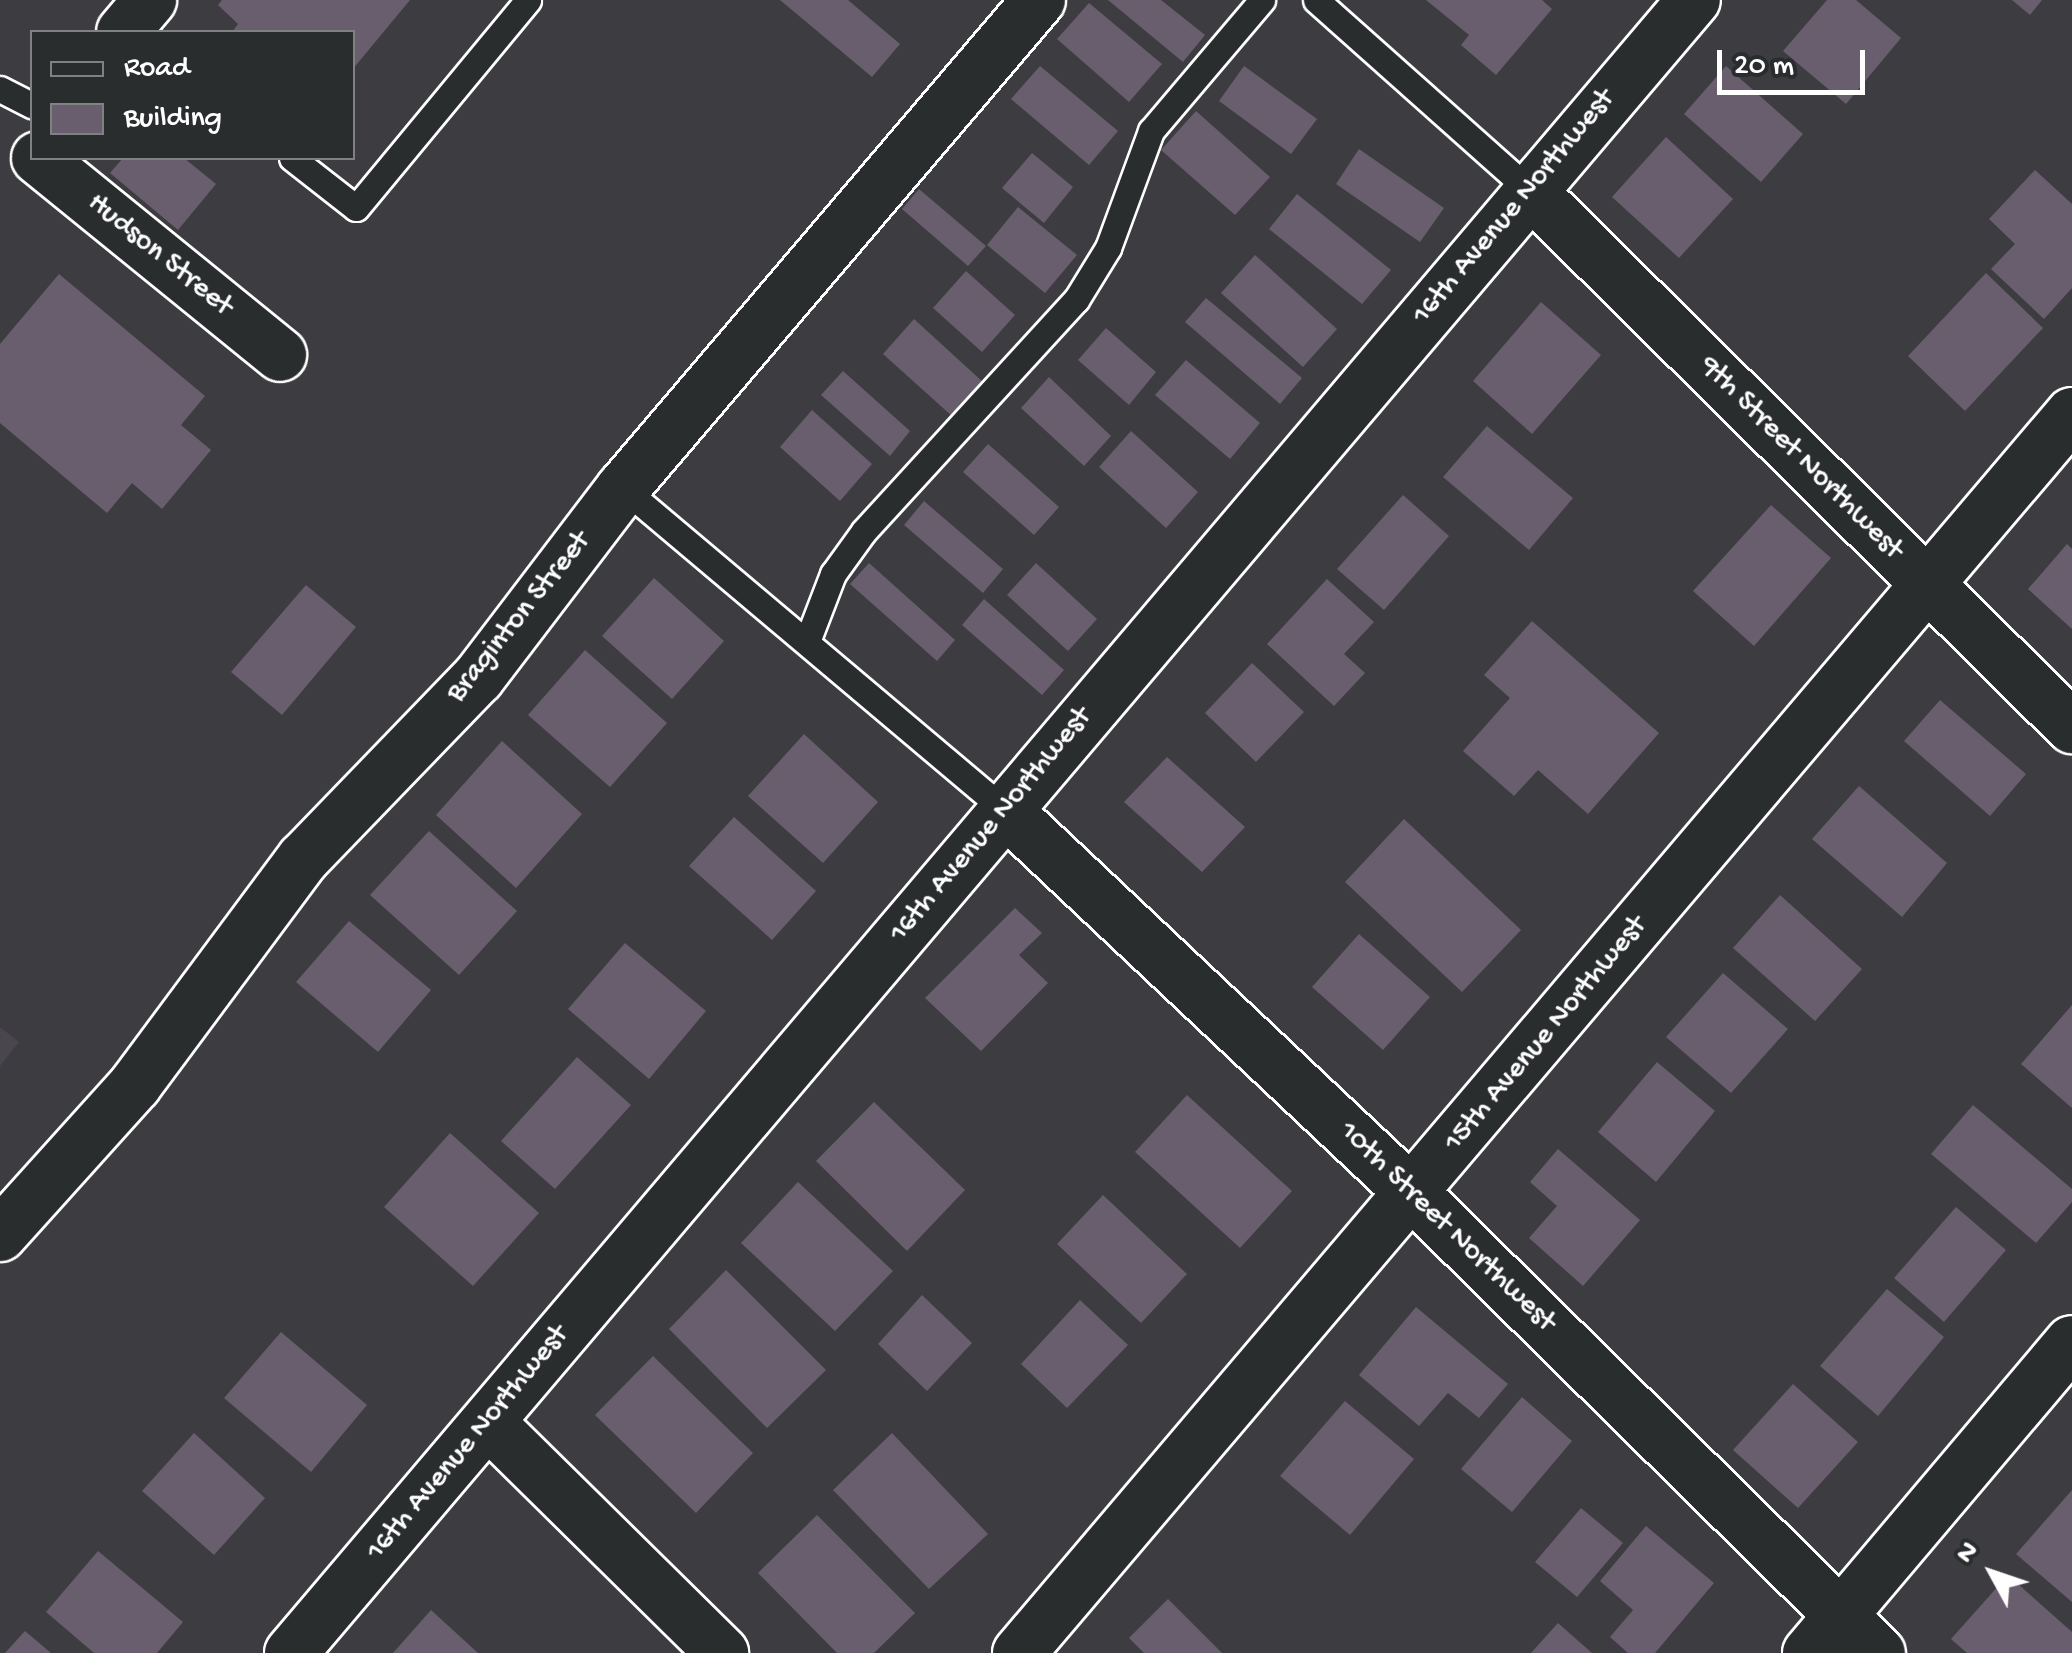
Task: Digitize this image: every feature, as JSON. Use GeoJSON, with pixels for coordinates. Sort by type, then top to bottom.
{"type":"FeatureCollection","features":[{"type":"Feature","properties":{"kind":"street","name":"Braginton Street"},"geometry":{"type":"LineString","coordinates":[[0,1235],[135,1085],[303,859],[478,678],[623,488],[1039,0]]}},
{"type":"Feature","properties":{"kind":"street","name":"16th Avenue Northwest"},"geometry":{"type":"LineString","coordinates":[[291,1653],[1694,0]]}},
{"type":"Feature","properties":{"kind":"street","name":"Hudson Street"},"geometry":{"type":"LineString","coordinates":[[41,160],[280,355]]}},
{"type":"Feature","properties":{"kind":"street","name":"9th Street Northwest"},"geometry":{"type":"LineString","coordinates":[[1529,190],[2072,727]]}},
{"type":"Feature","properties":{"kind":"street","name":"15th Avenue Northwest"},"geometry":{"type":"LineString","coordinates":[[1019,1653],[2072,414]]}},
{"type":"Feature","properties":{"kind":"street","name":"10th Street Northwest"},"geometry":{"type":"LineString","coordinates":[[1006,811],[1413,1194],[1825,1634],[1879,1653]]}},
{"type":"Feature","properties":{"kind":"street"},"geometry":{"type":"LineString","coordinates":[[1825,1634],[2072,1342]]}},
{"type":"Feature","properties":{"kind":"street"},"geometry":{"type":"LineString","coordinates":[[488,1422],[722,1653]]}},
{"type":"Feature","properties":{"kind":"lane"},"geometry":{"type":"LineString","coordinates":[[295,160],[356,208],[528,0]]}},
{"type":"Feature","properties":{"kind":"lane"},"geometry":{"type":"LineString","coordinates":[[808,639],[833,574],[864,531],[1076,300],[1108,248],[1151,131],[1262,0]]}},
{"type":"Feature","properties":{"kind":"lane"},"geometry":{"type":"LineString","coordinates":[[1316,0],[1529,190]]}},
{"type":"Feature","properties":{"kind":"lane"},"geometry":{"type":"LineString","coordinates":[[0,89],[30,104]]}},
{"type":"Feature","properties":{"kind":"lane"},"geometry":{"type":"LineString","coordinates":[[623,488],[808,639],[1006,811]]}},
{"type":"Feature","properties":{"kind":"shaded area"},"geometry":{"type":"Polygon","coordinates":[[[0,1027],[19,1042],[0,1066],[0,1027]]]}},
{"type":"Feature","properties":{"kind":"building"},"geometry":{"type":"Polygon","coordinates":[[[222,0],[410,0],[355,66],[355,30],[234,30],[238,24],[218,5],[222,0]]]}},
{"type":"Feature","properties":{"kind":"building"},"geometry":{"type":"Polygon","coordinates":[[[780,0],[848,0],[900,44],[872,77],[780,0]]]}},
{"type":"Feature","properties":{"kind":"building"},"geometry":{"type":"Polygon","coordinates":[[[1108,0],[1161,0],[1205,35],[1183,62],[1108,0]]]}},
{"type":"Feature","properties":{"kind":"building"},"geometry":{"type":"Polygon","coordinates":[[[1426,0],[1542,0],[1552,9],[1496,75],[1461,45],[1469,35],[1426,0]]]}},
{"type":"Feature","properties":{"kind":"building"},"geometry":{"type":"Polygon","coordinates":[[[1827,0],[1856,0],[1901,38],[1846,104],[1783,51],[1827,0]]]}},
{"type":"Feature","properties":{"kind":"building"},"geometry":{"type":"Polygon","coordinates":[[[2012,0],[2042,0],[2030,15],[2012,0]]]}},
{"type":"Feature","properties":{"kind":"building"},"geometry":{"type":"Polygon","coordinates":[[[1089,3],[1162,64],[1129,102],[1057,39],[1089,3]]]}},
{"type":"Feature","properties":{"kind":"building"},"geometry":{"type":"Polygon","coordinates":[[[1040,66],[1118,131],[1089,165],[1011,99],[1040,66]]]}},
{"type":"Feature","properties":{"kind":"building"},"geometry":{"type":"Polygon","coordinates":[[[1244,66],[1317,119],[1291,154],[1219,101],[1244,66]]]}},
{"type":"Feature","properties":{"kind":"building"},"geometry":{"type":"Polygon","coordinates":[[[1726,66],[1803,134],[1761,182],[1684,114],[1726,66]]]}},
{"type":"Feature","properties":{"kind":"building"},"geometry":{"type":"Polygon","coordinates":[[[1196,111],[1270,177],[1235,215],[1161,150],[1196,111]]]}},
{"type":"Feature","properties":{"kind":"building"},"geometry":{"type":"Polygon","coordinates":[[[1666,137],[1733,199],[1679,258],[1612,197],[1666,137]]]}},
{"type":"Feature","properties":{"kind":"building"},"geometry":{"type":"Polygon","coordinates":[[[1359,149],[1444,208],[1420,242],[1336,184],[1359,149]]]}},
{"type":"Feature","properties":{"kind":"building"},"geometry":{"type":"Polygon","coordinates":[[[1032,153],[1073,187],[1044,223],[1002,188],[1032,153]]]}},
{"type":"Feature","properties":{"kind":"building"},"geometry":{"type":"Polygon","coordinates":[[[121,160],[186,160],[216,184],[178,230],[110,173],[121,160]]]}},
{"type":"Feature","properties":{"kind":"building"},"geometry":{"type":"Polygon","coordinates":[[[2035,170],[2072,204],[2072,288],[2044,319],[1991,269],[2015,244],[1989,219],[2035,170]]]}},
{"type":"Feature","properties":{"kind":"building"},"geometry":{"type":"Polygon","coordinates":[[[919,189],[986,246],[968,266],[902,209],[919,189]]]}},
{"type":"Feature","properties":{"kind":"building"},"geometry":{"type":"Polygon","coordinates":[[[1297,194],[1391,270],[1362,304],[1269,229],[1297,194]]]}},
{"type":"Feature","properties":{"kind":"building"},"geometry":{"type":"Polygon","coordinates":[[[1018,207],[1077,255],[1045,293],[987,245],[1018,207]]]}},
{"type":"Feature","properties":{"kind":"building"},"geometry":{"type":"Polygon","coordinates":[[[1255,255],[1337,329],[1303,367],[1221,293],[1255,255]]]}},
{"type":"Feature","properties":{"kind":"building"},"geometry":{"type":"Polygon","coordinates":[[[966,271],[1015,315],[982,352],[933,308],[966,271]]]}},
{"type":"Feature","properties":{"kind":"building"},"geometry":{"type":"Polygon","coordinates":[[[1986,273],[2043,328],[1965,411],[1908,356],[1986,273]]]}},
{"type":"Feature","properties":{"kind":"building"},"geometry":{"type":"Polygon","coordinates":[[[59,274],[205,396],[181,425],[211,450],[162,509],[132,483],[107,513],[0,423],[0,344],[59,274]]]}},
{"type":"Feature","properties":{"kind":"building"},"geometry":{"type":"Polygon","coordinates":[[[1206,298],[1302,378],[1280,404],[1185,322],[1206,298]]]}},
{"type":"Feature","properties":{"kind":"building"},"geometry":{"type":"Polygon","coordinates":[[[1541,302],[1601,355],[1532,434],[1473,381],[1541,302]]]}},
{"type":"Feature","properties":{"kind":"building"},"geometry":{"type":"Polygon","coordinates":[[[914,319],[984,383],[953,417],[883,354],[914,319]]]}},
{"type":"Feature","properties":{"kind":"building"},"geometry":{"type":"Polygon","coordinates":[[[1106,328],[1156,372],[1129,405],[1078,360],[1106,328]]]}},
{"type":"Feature","properties":{"kind":"building"},"geometry":{"type":"Polygon","coordinates":[[[1186,360],[1260,423],[1230,459],[1155,395],[1186,360]]]}},
{"type":"Feature","properties":{"kind":"building"},"geometry":{"type":"Polygon","coordinates":[[[843,371],[910,431],[890,456],[821,395],[843,371]]]}},
{"type":"Feature","properties":{"kind":"building"},"geometry":{"type":"Polygon","coordinates":[[[1049,377],[1111,436],[1084,466],[1021,408],[1049,377]]]}},
{"type":"Feature","properties":{"kind":"building"},"geometry":{"type":"Polygon","coordinates":[[[812,410],[872,464],[840,501],[780,447],[812,410]]]}},
{"type":"Feature","properties":{"kind":"building"},"geometry":{"type":"Polygon","coordinates":[[[1487,426],[1573,498],[1529,550],[1443,477],[1487,426]]]}},
{"type":"Feature","properties":{"kind":"building"},"geometry":{"type":"Polygon","coordinates":[[[1131,431],[1198,492],[1166,528],[1099,467],[1131,431]]]}},
{"type":"Feature","properties":{"kind":"building"},"geometry":{"type":"Polygon","coordinates":[[[988,444],[1059,507],[1034,535],[963,472],[988,444]]]}},
{"type":"Feature","properties":{"kind":"building"},"geometry":{"type":"Polygon","coordinates":[[[1403,495],[1449,536],[1384,610],[1337,569],[1403,495]]]}},
{"type":"Feature","properties":{"kind":"building"},"geometry":{"type":"Polygon","coordinates":[[[924,501],[1003,569],[983,593],[904,525],[924,501]]]}},
{"type":"Feature","properties":{"kind":"building"},"geometry":{"type":"Polygon","coordinates":[[[1771,505],[1831,558],[1754,646],[1693,591],[1771,505]]]}},
{"type":"Feature","properties":{"kind":"building"},"geometry":{"type":"Polygon","coordinates":[[[2067,544],[2072,549],[2072,629],[2028,589],[2067,544]]]}},
{"type":"Feature","properties":{"kind":"building"},"geometry":{"type":"Polygon","coordinates":[[[869,563],[955,640],[937,661],[850,584],[869,563]]]}},
{"type":"Feature","properties":{"kind":"building"},"geometry":{"type":"Polygon","coordinates":[[[1036,563],[1097,619],[1068,651],[1007,595],[1036,563]]]}},
{"type":"Feature","properties":{"kind":"building"},"geometry":{"type":"Polygon","coordinates":[[[654,578],[724,641],[672,699],[602,636],[654,578]]]}},
{"type":"Feature","properties":{"kind":"building"},"geometry":{"type":"Polygon","coordinates":[[[1327,579],[1374,622],[1344,654],[1365,673],[1334,706],[1267,644],[1327,579]]]}},
{"type":"Feature","properties":{"kind":"building"},"geometry":{"type":"Polygon","coordinates":[[[306,585],[356,627],[282,715],[231,672],[306,585]]]}},
{"type":"Feature","properties":{"kind":"building"},"geometry":{"type":"Polygon","coordinates":[[[984,599],[1064,670],[1042,695],[962,625],[984,599]]]}},
{"type":"Feature","properties":{"kind":"building"},"geometry":{"type":"Polygon","coordinates":[[[1532,621],[1659,733],[1588,814],[1538,770],[1514,796],[1463,751],[1510,698],[1484,675],[1532,621]]]}},
{"type":"Feature","properties":{"kind":"building"},"geometry":{"type":"Polygon","coordinates":[[[585,650],[667,723],[610,787],[528,715],[585,650]]]}},
{"type":"Feature","properties":{"kind":"building"},"geometry":{"type":"Polygon","coordinates":[[[1252,663],[1304,712],[1256,762],[1205,713],[1252,663]]]}},
{"type":"Feature","properties":{"kind":"building"},"geometry":{"type":"Polygon","coordinates":[[[1940,700],[2026,774],[1990,816],[1904,741],[1940,700]]]}},
{"type":"Feature","properties":{"kind":"building"},"geometry":{"type":"Polygon","coordinates":[[[804,734],[878,802],[823,863],[748,796],[804,734]]]}},
{"type":"Feature","properties":{"kind":"building"},"geometry":{"type":"Polygon","coordinates":[[[502,741],[582,814],[516,888],[436,815],[502,741]]]}},
{"type":"Feature","properties":{"kind":"building"},"geometry":{"type":"Polygon","coordinates":[[[1167,757],[1245,827],[1202,872],[1124,802],[1167,757]]]}},
{"type":"Feature","properties":{"kind":"building"},"geometry":{"type":"Polygon","coordinates":[[[1859,786],[1947,863],[1902,917],[1812,839],[1859,786]]]}},
{"type":"Feature","properties":{"kind":"building"},"geometry":{"type":"Polygon","coordinates":[[[734,817],[816,891],[772,940],[689,866],[734,817]]]}},
{"type":"Feature","properties":{"kind":"building"},"geometry":{"type":"Polygon","coordinates":[[[1404,819],[1521,930],[1462,992],[1345,882],[1404,819]]]}},
{"type":"Feature","properties":{"kind":"building"},"geometry":{"type":"Polygon","coordinates":[[[429,831],[517,911],[459,975],[370,895],[429,831]]]}},
{"type":"Feature","properties":{"kind":"building"},"geometry":{"type":"Polygon","coordinates":[[[1780,895],[1862,969],[1815,1021],[1733,948],[1780,895]]]}},
{"type":"Feature","properties":{"kind":"building"},"geometry":{"type":"Polygon","coordinates":[[[1015,908],[1042,933],[1019,955],[1048,983],[981,1051],[925,998],[1015,908]]]}},
{"type":"Feature","properties":{"kind":"building"},"geometry":{"type":"Polygon","coordinates":[[[349,921],[431,990],[378,1052],[296,982],[349,921]]]}},
{"type":"Feature","properties":{"kind":"building"},"geometry":{"type":"Polygon","coordinates":[[[1359,934],[1430,997],[1383,1050],[1312,987],[1359,934]]]}},
{"type":"Feature","properties":{"kind":"building"},"geometry":{"type":"Polygon","coordinates":[[[625,943],[706,1011],[649,1079],[568,1009],[625,943]]]}},
{"type":"Feature","properties":{"kind":"building"},"geometry":{"type":"Polygon","coordinates":[[[1723,973],[1788,1029],[1731,1093],[1666,1037],[1723,973]]]}},
{"type":"Feature","properties":{"kind":"building"},"geometry":{"type":"Polygon","coordinates":[[[2072,1005],[2072,1108],[2021,1064],[2072,1005]]]}},
{"type":"Feature","properties":{"kind":"building"},"geometry":{"type":"Polygon","coordinates":[[[577,1057],[631,1105],[555,1189],[501,1141],[577,1057]]]}},
{"type":"Feature","properties":{"kind":"building"},"geometry":{"type":"Polygon","coordinates":[[[1657,1062],[1715,1111],[1656,1182],[1598,1132],[1657,1062]]]}},
{"type":"Feature","properties":{"kind":"building"},"geometry":{"type":"Polygon","coordinates":[[[1187,1095],[1292,1191],[1240,1248],[1135,1152],[1187,1095]]]}},
{"type":"Feature","properties":{"kind":"building"},"geometry":{"type":"Polygon","coordinates":[[[874,1102],[965,1190],[907,1251],[816,1161],[874,1102]]]}},
{"type":"Feature","properties":{"kind":"building"},"geometry":{"type":"Polygon","coordinates":[[[1973,1105],[2072,1189],[2072,1202],[2036,1243],[1931,1154],[1973,1105]]]}},
{"type":"Feature","properties":{"kind":"building"},"geometry":{"type":"Polygon","coordinates":[[[450,1133],[539,1213],[473,1286],[384,1207],[450,1133]]]}},
{"type":"Feature","properties":{"kind":"building"},"geometry":{"type":"Polygon","coordinates":[[[1558,1149],[1640,1220],[1583,1286],[1529,1238],[1557,1206],[1530,1182],[1558,1149]]]}},
{"type":"Feature","properties":{"kind":"building"},"geometry":{"type":"Polygon","coordinates":[[[798,1182],[893,1271],[835,1331],[741,1243],[798,1182]]]}},
{"type":"Feature","properties":{"kind":"building"},"geometry":{"type":"Polygon","coordinates":[[[1103,1195],[1187,1274],[1141,1323],[1057,1244],[1103,1195]]]}},
{"type":"Feature","properties":{"kind":"building"},"geometry":{"type":"Polygon","coordinates":[[[1956,1207],[2006,1250],[1944,1322],[1894,1278],[1956,1207]]]}},
{"type":"Feature","properties":{"kind":"building"},"geometry":{"type":"Polygon","coordinates":[[[726,1270],[826,1370],[767,1428],[669,1329],[726,1270]]]}},
{"type":"Feature","properties":{"kind":"building"},"geometry":{"type":"Polygon","coordinates":[[[1887,1289],[1944,1337],[1878,1416],[1820,1366],[1887,1289]]]}},
{"type":"Feature","properties":{"kind":"building"},"geometry":{"type":"Polygon","coordinates":[[[922,1295],[972,1343],[927,1391],[878,1344],[922,1295]]]}},
{"type":"Feature","properties":{"kind":"building"},"geometry":{"type":"Polygon","coordinates":[[[1080,1300],[1128,1345],[1067,1408],[1021,1364],[1080,1300]]]}},
{"type":"Feature","properties":{"kind":"building"},"geometry":{"type":"Polygon","coordinates":[[[1416,1307],[1508,1384],[1479,1418],[1448,1393],[1419,1426],[1359,1375],[1416,1307]]]}},
{"type":"Feature","properties":{"kind":"building"},"geometry":{"type":"Polygon","coordinates":[[[281,1332],[367,1405],[311,1472],[224,1398],[281,1332]]]}},
{"type":"Feature","properties":{"kind":"building"},"geometry":{"type":"Polygon","coordinates":[[[653,1356],[753,1453],[696,1513],[595,1415],[653,1356]]]}},
{"type":"Feature","properties":{"kind":"building"},"geometry":{"type":"Polygon","coordinates":[[[1793,1384],[1858,1442],[1798,1508],[1733,1450],[1793,1384]]]}},
{"type":"Feature","properties":{"kind":"building"},"geometry":{"type":"Polygon","coordinates":[[[1522,1397],[1572,1441],[1512,1512],[1461,1469],[1522,1397]]]}},
{"type":"Feature","properties":{"kind":"building"},"geometry":{"type":"Polygon","coordinates":[[[1345,1401],[1414,1459],[1350,1535],[1280,1476],[1345,1401]]]}},
{"type":"Feature","properties":{"kind":"building"},"geometry":{"type":"Polygon","coordinates":[[[194,1433],[265,1498],[214,1555],[142,1491],[194,1433]]]}},
{"type":"Feature","properties":{"kind":"building"},"geometry":{"type":"Polygon","coordinates":[[[892,1433],[988,1534],[929,1589],[833,1490],[892,1433]]]}},
{"type":"Feature","properties":{"kind":"building"},"geometry":{"type":"Polygon","coordinates":[[[2072,1490],[2072,1602],[2016,1554],[2072,1490]]]}},
{"type":"Feature","properties":{"kind":"building"},"geometry":{"type":"Polygon","coordinates":[[[1581,1508],[1623,1543],[1577,1597],[1535,1562],[1581,1508]]]}},
{"type":"Feature","properties":{"kind":"building"},"geometry":{"type":"Polygon","coordinates":[[[817,1515],[915,1613],[874,1653],[837,1653],[758,1573],[817,1515]]]}},
{"type":"Feature","properties":{"kind":"building"},"geometry":{"type":"Polygon","coordinates":[[[1646,1526],[1714,1583],[1655,1653],[1628,1653],[1610,1637],[1633,1610],[1600,1581],[1646,1526]]]}},
{"type":"Feature","properties":{"kind":"building"},"geometry":{"type":"Polygon","coordinates":[[[98,1551],[183,1622],[157,1653],[94,1653],[46,1612],[98,1551]]]}},
{"type":"Feature","properties":{"kind":"building"},"geometry":{"type":"Polygon","coordinates":[[[2008,1575],[2072,1632],[2072,1653],[1967,1653],[1951,1639],[2008,1575]]]}},
{"type":"Feature","properties":{"kind":"building"},"geometry":{"type":"Polygon","coordinates":[[[1168,1599],[1222,1653],[1144,1653],[1129,1638],[1168,1599]]]}},
{"type":"Feature","properties":{"kind":"building"},"geometry":{"type":"Polygon","coordinates":[[[431,1610],[478,1653],[393,1653],[431,1610]]]}},
{"type":"Feature","properties":{"kind":"building"},"geometry":{"type":"Polygon","coordinates":[[[1558,1623],[1592,1653],[1531,1653],[1558,1623]]]}},
{"type":"Feature","properties":{"kind":"building"},"geometry":{"type":"Polygon","coordinates":[[[25,1631],[51,1653],[5,1653],[25,1631]]]}}]}
